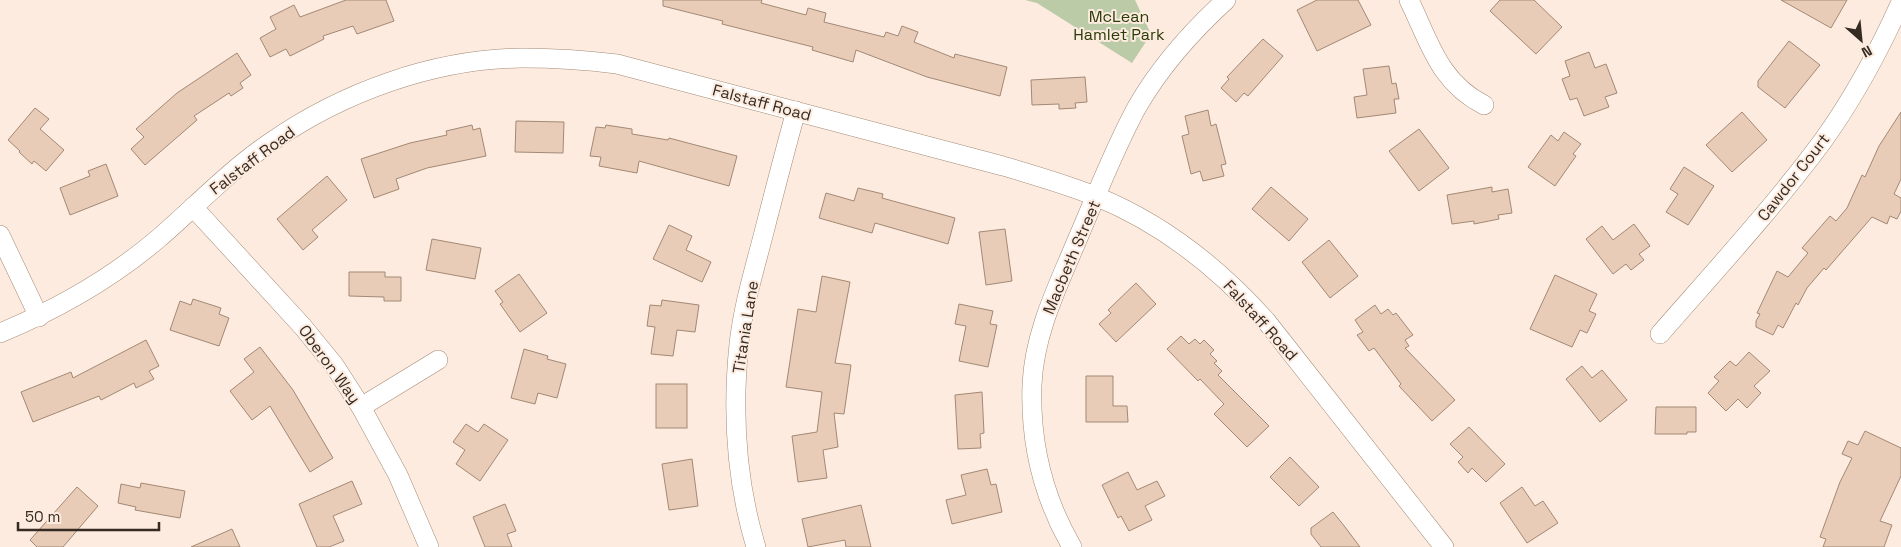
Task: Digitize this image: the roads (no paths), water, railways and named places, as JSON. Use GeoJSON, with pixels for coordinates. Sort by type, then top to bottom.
{"type":"FeatureCollection","features":[{"type":"Feature","properties":{"kind":"street","name":"Macbeth Street"},"geometry":{"type":"LineString","coordinates":[[1072,547],[1060,527],[1046,492],[1036,455],[1032,419],[1032,383],[1037,346],[1046,312],[1127,128],[1150,86],[1179,48],[1208,16],[1226,0]]}},
{"type":"Feature","properties":{"kind":"street"},"geometry":{"type":"LineString","coordinates":[[1409,0],[1443,71],[1456,87],[1484,105]]}},
{"type":"Feature","properties":{"kind":"street","name":"Cawdor Court"},"geometry":{"type":"LineString","coordinates":[[1660,334],[1789,185],[1823,140],[1859,84],[1887,34],[1901,2]]}},
{"type":"Feature","properties":{"kind":"street","name":"Falstaff Road"},"geometry":{"type":"LineString","coordinates":[[0,333],[39,317],[78,296],[121,268],[158,239],[231,173],[270,142],[311,117],[355,96],[423,72],[468,63],[520,58],[568,58],[617,64],[1004,166],[1096,196],[1136,216],[1176,240],[1215,269],[1248,300],[1444,547]]}},
{"type":"Feature","properties":{"kind":"street","name":"Titania Lane"},"geometry":{"type":"LineString","coordinates":[[756,547],[742,483],[737,436],[736,392],[739,342],[747,296],[796,111]]}},
{"type":"Feature","properties":{"kind":"street","name":"Oberon Way"},"geometry":{"type":"LineString","coordinates":[[193,208],[304,327],[334,365],[362,407],[398,475],[428,547]]}},
{"type":"Feature","properties":{"kind":"street"},"geometry":{"type":"LineString","coordinates":[[0,235],[39,317]]}},
{"type":"Feature","properties":{"kind":"street"},"geometry":{"type":"LineString","coordinates":[[362,407],[438,360]]}},
{"type":"Feature","properties":{"kind":"park label","name":"McLean Hamlet Park"},"geometry":{"type":"Point","coordinates":[1119,25]}}]}
